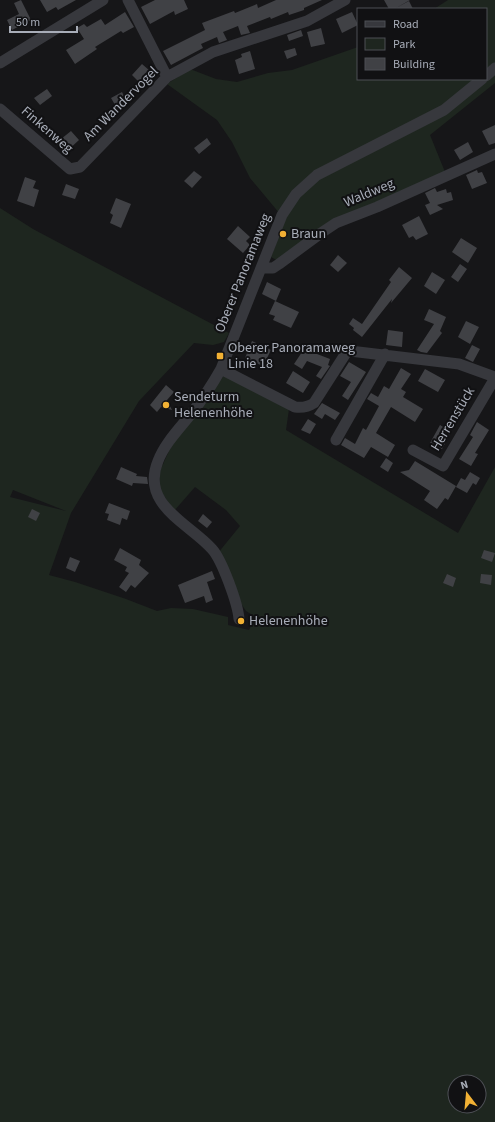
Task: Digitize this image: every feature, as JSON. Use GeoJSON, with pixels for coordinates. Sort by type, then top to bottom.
{"type":"FeatureCollection","features":[{"type":"Feature","properties":{"kind":"street"},"geometry":{"type":"LineString","coordinates":[[0,64],[103,0]]}},
{"type":"Feature","properties":{"kind":"street"},"geometry":{"type":"LineString","coordinates":[[128,0],[167,77]]}},
{"type":"Feature","properties":{"kind":"street","name":"Am Wandervogel"},"geometry":{"type":"LineString","coordinates":[[76,169],[80,167],[167,77],[212,52],[307,21],[345,0]]}},
{"type":"Feature","properties":{"kind":"street"},"geometry":{"type":"LineString","coordinates":[[487,75],[495,68]]}},
{"type":"Feature","properties":{"kind":"street","name":"Oberer Panoramaweg"},"geometry":{"type":"LineString","coordinates":[[239,619],[236,606],[218,556],[206,543],[168,511],[161,502],[156,492],[155,474],[157,462],[164,448],[209,390],[221,369],[282,216],[296,194],[306,183],[328,168],[444,110],[481,80]]}},
{"type":"Feature","properties":{"kind":"street","name":"Finkenweg"},"geometry":{"type":"LineString","coordinates":[[0,109],[70,169],[76,169]]}},
{"type":"Feature","properties":{"kind":"street","name":"Waldweg"},"geometry":{"type":"LineString","coordinates":[[261,268],[273,268],[336,223],[377,207],[495,154]]}},
{"type":"Feature","properties":{"kind":"street","name":"Herrenstück"},"geometry":{"type":"LineString","coordinates":[[221,369],[296,407],[303,408],[310,406],[314,402],[346,352],[354,350],[459,364],[495,378],[443,466],[413,450]]}},
{"type":"Feature","properties":{"kind":"street"},"geometry":{"type":"LineString","coordinates":[[336,440],[385,354]]}},
{"type":"Feature","properties":{"kind":"green space"},"geometry":{"type":"Polygon","coordinates":[[[448,0],[495,0],[495,83],[430,135],[445,172],[386,199],[278,261],[271,257],[285,220],[250,178],[232,142],[217,120],[167,84],[190,69],[216,79],[237,82],[268,73],[292,70],[357,47],[357,80],[487,80],[487,8],[436,8],[448,0]]]}},
{"type":"Feature","properties":{"kind":"green space"},"geometry":{"type":"Polygon","coordinates":[[[0,208],[33,229],[229,333],[224,342],[213,345],[194,343],[139,401],[71,513],[49,575],[126,599],[157,611],[171,608],[193,609],[228,617],[228,625],[249,630],[256,617],[246,611],[240,602],[218,553],[240,526],[226,510],[195,487],[174,511],[160,490],[159,473],[174,440],[225,374],[289,409],[286,430],[458,533],[495,467],[495,1122],[0,1122],[0,208]],[[13,490],[10,497],[66,511],[13,490]]]}},
{"type":"Feature","properties":{"kind":"building"},"geometry":{"type":"Polygon","coordinates":[[[21,0],[31,20],[12,30],[7,20],[19,14],[14,3],[21,0]]]}},
{"type":"Feature","properties":{"kind":"building"},"geometry":{"type":"Polygon","coordinates":[[[40,0],[76,0],[58,10],[56,7],[47,12],[40,0]]]}},
{"type":"Feature","properties":{"kind":"building"},"geometry":{"type":"Polygon","coordinates":[[[155,0],[184,0],[188,9],[175,15],[174,11],[150,24],[141,7],[155,0]]]}},
{"type":"Feature","properties":{"kind":"building"},"geometry":{"type":"Polygon","coordinates":[[[276,0],[322,0],[304,8],[304,10],[289,15],[288,12],[271,19],[270,17],[247,26],[250,33],[241,35],[238,26],[223,32],[227,40],[219,43],[217,37],[201,44],[203,48],[171,65],[163,51],[205,30],[202,23],[234,11],[235,13],[257,4],[258,8],[276,0]]]}},
{"type":"Feature","properties":{"kind":"building"},"geometry":{"type":"Polygon","coordinates":[[[384,0],[410,0],[396,8],[388,8],[384,0]]]}},
{"type":"Feature","properties":{"kind":"building"},"geometry":{"type":"Polygon","coordinates":[[[409,1],[412,8],[396,8],[409,1]]]}},
{"type":"Feature","properties":{"kind":"building"},"geometry":{"type":"Polygon","coordinates":[[[125,12],[134,27],[123,33],[121,31],[95,47],[97,49],[75,64],[66,50],[84,39],[77,28],[84,24],[87,27],[101,19],[105,25],[125,12]]]}},
{"type":"Feature","properties":{"kind":"building"},"geometry":{"type":"Polygon","coordinates":[[[352,12],[357,26],[342,33],[336,19],[352,12]]]}},
{"type":"Feature","properties":{"kind":"building"},"geometry":{"type":"Polygon","coordinates":[[[321,28],[325,44],[311,47],[307,32],[321,28]]]}},
{"type":"Feature","properties":{"kind":"building"},"geometry":{"type":"Polygon","coordinates":[[[301,30],[303,36],[289,41],[287,35],[301,30]]]}},
{"type":"Feature","properties":{"kind":"building"},"geometry":{"type":"Polygon","coordinates":[[[295,48],[297,55],[287,59],[284,51],[295,48]]]}},
{"type":"Feature","properties":{"kind":"building"},"geometry":{"type":"Polygon","coordinates":[[[250,51],[255,69],[239,74],[235,60],[242,57],[241,54],[250,51]]]}},
{"type":"Feature","properties":{"kind":"building"},"geometry":{"type":"Polygon","coordinates":[[[142,64],[150,71],[139,82],[132,75],[142,64]]]}},
{"type":"Feature","properties":{"kind":"building"},"geometry":{"type":"Polygon","coordinates":[[[47,89],[52,96],[40,105],[34,98],[47,89]]]}},
{"type":"Feature","properties":{"kind":"building"},"geometry":{"type":"Polygon","coordinates":[[[122,92],[128,104],[118,110],[111,98],[122,92]]]}},
{"type":"Feature","properties":{"kind":"building"},"geometry":{"type":"Polygon","coordinates":[[[495,125],[495,143],[489,145],[482,131],[495,125]]]}},
{"type":"Feature","properties":{"kind":"building"},"geometry":{"type":"Polygon","coordinates":[[[71,131],[79,140],[65,153],[56,143],[71,131]]]}},
{"type":"Feature","properties":{"kind":"building"},"geometry":{"type":"Polygon","coordinates":[[[207,138],[211,144],[199,154],[194,148],[207,138]]]}},
{"type":"Feature","properties":{"kind":"building"},"geometry":{"type":"Polygon","coordinates":[[[468,142],[473,152],[460,160],[454,150],[468,142]]]}},
{"type":"Feature","properties":{"kind":"building"},"geometry":{"type":"Polygon","coordinates":[[[477,170],[478,173],[482,172],[487,183],[472,189],[466,175],[477,170]]]}},
{"type":"Feature","properties":{"kind":"building"},"geometry":{"type":"Polygon","coordinates":[[[194,171],[202,177],[192,188],[184,181],[194,171]]]}},
{"type":"Feature","properties":{"kind":"building"},"geometry":{"type":"Polygon","coordinates":[[[25,177],[36,181],[33,188],[39,190],[34,207],[17,201],[25,177]]]}},
{"type":"Feature","properties":{"kind":"building"},"geometry":{"type":"Polygon","coordinates":[[[66,184],[79,189],[75,199],[62,195],[66,184]]]}},
{"type":"Feature","properties":{"kind":"building"},"geometry":{"type":"Polygon","coordinates":[[[435,188],[437,192],[446,189],[447,193],[451,192],[453,200],[437,205],[443,209],[430,215],[425,205],[430,203],[425,193],[435,188]]]}},
{"type":"Feature","properties":{"kind":"building"},"geometry":{"type":"Polygon","coordinates":[[[116,198],[131,204],[121,228],[110,223],[113,215],[110,213],[116,198]]]}},
{"type":"Feature","properties":{"kind":"building"},"geometry":{"type":"Polygon","coordinates":[[[419,216],[428,234],[416,240],[413,236],[409,238],[402,225],[419,216]]]}},
{"type":"Feature","properties":{"kind":"building"},"geometry":{"type":"Polygon","coordinates":[[[238,226],[250,237],[246,241],[250,245],[243,253],[227,239],[238,226]]]}},
{"type":"Feature","properties":{"kind":"building"},"geometry":{"type":"Polygon","coordinates":[[[461,238],[477,248],[468,263],[452,252],[461,238]]]}},
{"type":"Feature","properties":{"kind":"building"},"geometry":{"type":"Polygon","coordinates":[[[338,255],[347,263],[338,272],[330,265],[338,255]]]}},
{"type":"Feature","properties":{"kind":"building"},"geometry":{"type":"Polygon","coordinates":[[[460,264],[467,269],[458,282],[451,277],[460,264]]]}},
{"type":"Feature","properties":{"kind":"building"},"geometry":{"type":"Polygon","coordinates":[[[399,267],[412,278],[391,303],[392,299],[362,337],[353,330],[354,328],[349,324],[353,318],[362,324],[391,282],[389,280],[399,267]]]}},
{"type":"Feature","properties":{"kind":"building"},"geometry":{"type":"Polygon","coordinates":[[[432,272],[445,280],[436,294],[424,286],[432,272]]]}},
{"type":"Feature","properties":{"kind":"building"},"geometry":{"type":"Polygon","coordinates":[[[267,282],[281,289],[276,301],[262,294],[267,282]]]}},
{"type":"Feature","properties":{"kind":"building"},"geometry":{"type":"Polygon","coordinates":[[[275,301],[299,312],[291,328],[273,320],[275,316],[269,314],[275,301]]]}},
{"type":"Feature","properties":{"kind":"building"},"geometry":{"type":"Polygon","coordinates":[[[429,309],[446,317],[440,331],[442,333],[427,353],[417,350],[434,324],[424,320],[429,309]]]}},
{"type":"Feature","properties":{"kind":"building"},"geometry":{"type":"Polygon","coordinates":[[[466,321],[479,327],[470,344],[458,337],[466,321]]]}},
{"type":"Feature","properties":{"kind":"building"},"geometry":{"type":"Polygon","coordinates":[[[388,330],[403,332],[402,347],[386,345],[388,330]]]}},
{"type":"Feature","properties":{"kind":"building"},"geometry":{"type":"Polygon","coordinates":[[[252,341],[271,350],[263,366],[245,358],[252,341]]]}},
{"type":"Feature","properties":{"kind":"building"},"geometry":{"type":"Polygon","coordinates":[[[472,345],[480,349],[473,362],[465,358],[472,345]]]}},
{"type":"Feature","properties":{"kind":"building"},"geometry":{"type":"Polygon","coordinates":[[[304,349],[330,359],[328,365],[330,366],[321,379],[316,376],[322,367],[307,361],[302,369],[294,364],[304,349]]]}},
{"type":"Feature","properties":{"kind":"building"},"geometry":{"type":"Polygon","coordinates":[[[349,362],[366,372],[348,400],[342,396],[351,382],[340,376],[349,362]]]}},
{"type":"Feature","properties":{"kind":"building"},"geometry":{"type":"Polygon","coordinates":[[[401,368],[411,374],[401,389],[406,392],[403,397],[423,409],[415,422],[391,407],[376,433],[395,445],[388,457],[371,447],[364,458],[341,445],[345,438],[355,444],[363,428],[366,430],[379,406],[367,399],[371,393],[378,397],[384,386],[389,389],[401,368]]]}},
{"type":"Feature","properties":{"kind":"building"},"geometry":{"type":"Polygon","coordinates":[[[425,369],[445,380],[438,392],[418,381],[425,369]]]}},
{"type":"Feature","properties":{"kind":"building"},"geometry":{"type":"Polygon","coordinates":[[[293,371],[310,382],[303,393],[286,383],[293,371]]]}},
{"type":"Feature","properties":{"kind":"building"},"geometry":{"type":"Polygon","coordinates":[[[166,385],[174,392],[167,400],[172,410],[161,407],[157,412],[150,405],[166,385]]]}},
{"type":"Feature","properties":{"kind":"building"},"geometry":{"type":"Polygon","coordinates":[[[322,403],[340,413],[335,420],[325,414],[322,419],[314,414],[322,403]]]}},
{"type":"Feature","properties":{"kind":"building"},"geometry":{"type":"Polygon","coordinates":[[[308,419],[316,424],[310,434],[301,430],[308,419]]]}},
{"type":"Feature","properties":{"kind":"building"},"geometry":{"type":"Polygon","coordinates":[[[477,422],[489,430],[475,453],[478,454],[471,466],[459,459],[473,437],[470,435],[477,422]]]}},
{"type":"Feature","properties":{"kind":"building"},"geometry":{"type":"Polygon","coordinates":[[[440,425],[451,432],[442,449],[430,443],[440,425]]]}},
{"type":"Feature","properties":{"kind":"building"},"geometry":{"type":"Polygon","coordinates":[[[386,458],[393,463],[388,472],[380,467],[386,458]]]}},
{"type":"Feature","properties":{"kind":"building"},"geometry":{"type":"Polygon","coordinates":[[[415,461],[456,486],[448,500],[445,498],[437,509],[424,500],[430,491],[400,472],[409,470],[415,461]]]}},
{"type":"Feature","properties":{"kind":"building"},"geometry":{"type":"Polygon","coordinates":[[[121,467],[137,474],[136,476],[147,477],[148,484],[133,483],[132,486],[116,479],[121,467]]]}},
{"type":"Feature","properties":{"kind":"building"},"geometry":{"type":"Polygon","coordinates":[[[470,472],[480,478],[476,485],[473,483],[467,493],[456,487],[461,478],[465,480],[470,472]]]}},
{"type":"Feature","properties":{"kind":"building"},"geometry":{"type":"Polygon","coordinates":[[[109,503],[130,511],[127,520],[122,518],[120,525],[107,520],[109,514],[105,513],[109,503]]]}},
{"type":"Feature","properties":{"kind":"building"},"geometry":{"type":"Polygon","coordinates":[[[32,509],[40,513],[36,521],[28,517],[32,509]]]}},
{"type":"Feature","properties":{"kind":"building"},"geometry":{"type":"Polygon","coordinates":[[[203,514],[212,522],[207,528],[198,521],[203,514]]]}},
{"type":"Feature","properties":{"kind":"building"},"geometry":{"type":"Polygon","coordinates":[[[120,548],[141,560],[139,565],[149,573],[135,588],[131,585],[126,592],[119,587],[129,573],[125,571],[127,567],[114,560],[120,548]]]}},
{"type":"Feature","properties":{"kind":"building"},"geometry":{"type":"Polygon","coordinates":[[[484,550],[495,553],[492,562],[481,558],[484,550]]]}},
{"type":"Feature","properties":{"kind":"building"},"geometry":{"type":"Polygon","coordinates":[[[70,557],[80,561],[75,572],[66,568],[70,557]]]}},
{"type":"Feature","properties":{"kind":"building"},"geometry":{"type":"Polygon","coordinates":[[[212,571],[215,579],[207,582],[213,600],[206,603],[204,596],[185,603],[178,585],[212,571]]]}},
{"type":"Feature","properties":{"kind":"building"},"geometry":{"type":"Polygon","coordinates":[[[447,574],[456,578],[453,587],[443,583],[447,574]]]}},
{"type":"Feature","properties":{"kind":"building"},"geometry":{"type":"Polygon","coordinates":[[[481,574],[492,575],[491,585],[480,583],[481,574]]]}},
{"type":"Feature","properties":{"kind":"place","name":"Braun"},"geometry":{"type":"Point","coordinates":[283,234]}},
{"type":"Feature","properties":{"kind":"place","name":"Oberer Panoramaweg Linie 18"},"geometry":{"type":"Point","coordinates":[220,356]}},
{"type":"Feature","properties":{"kind":"place","name":"Sendeturm Helenenhöhe"},"geometry":{"type":"Point","coordinates":[166,405]}},
{"type":"Feature","properties":{"kind":"place","name":"Helenenhöhe"},"geometry":{"type":"Point","coordinates":[241,621]}}]}
